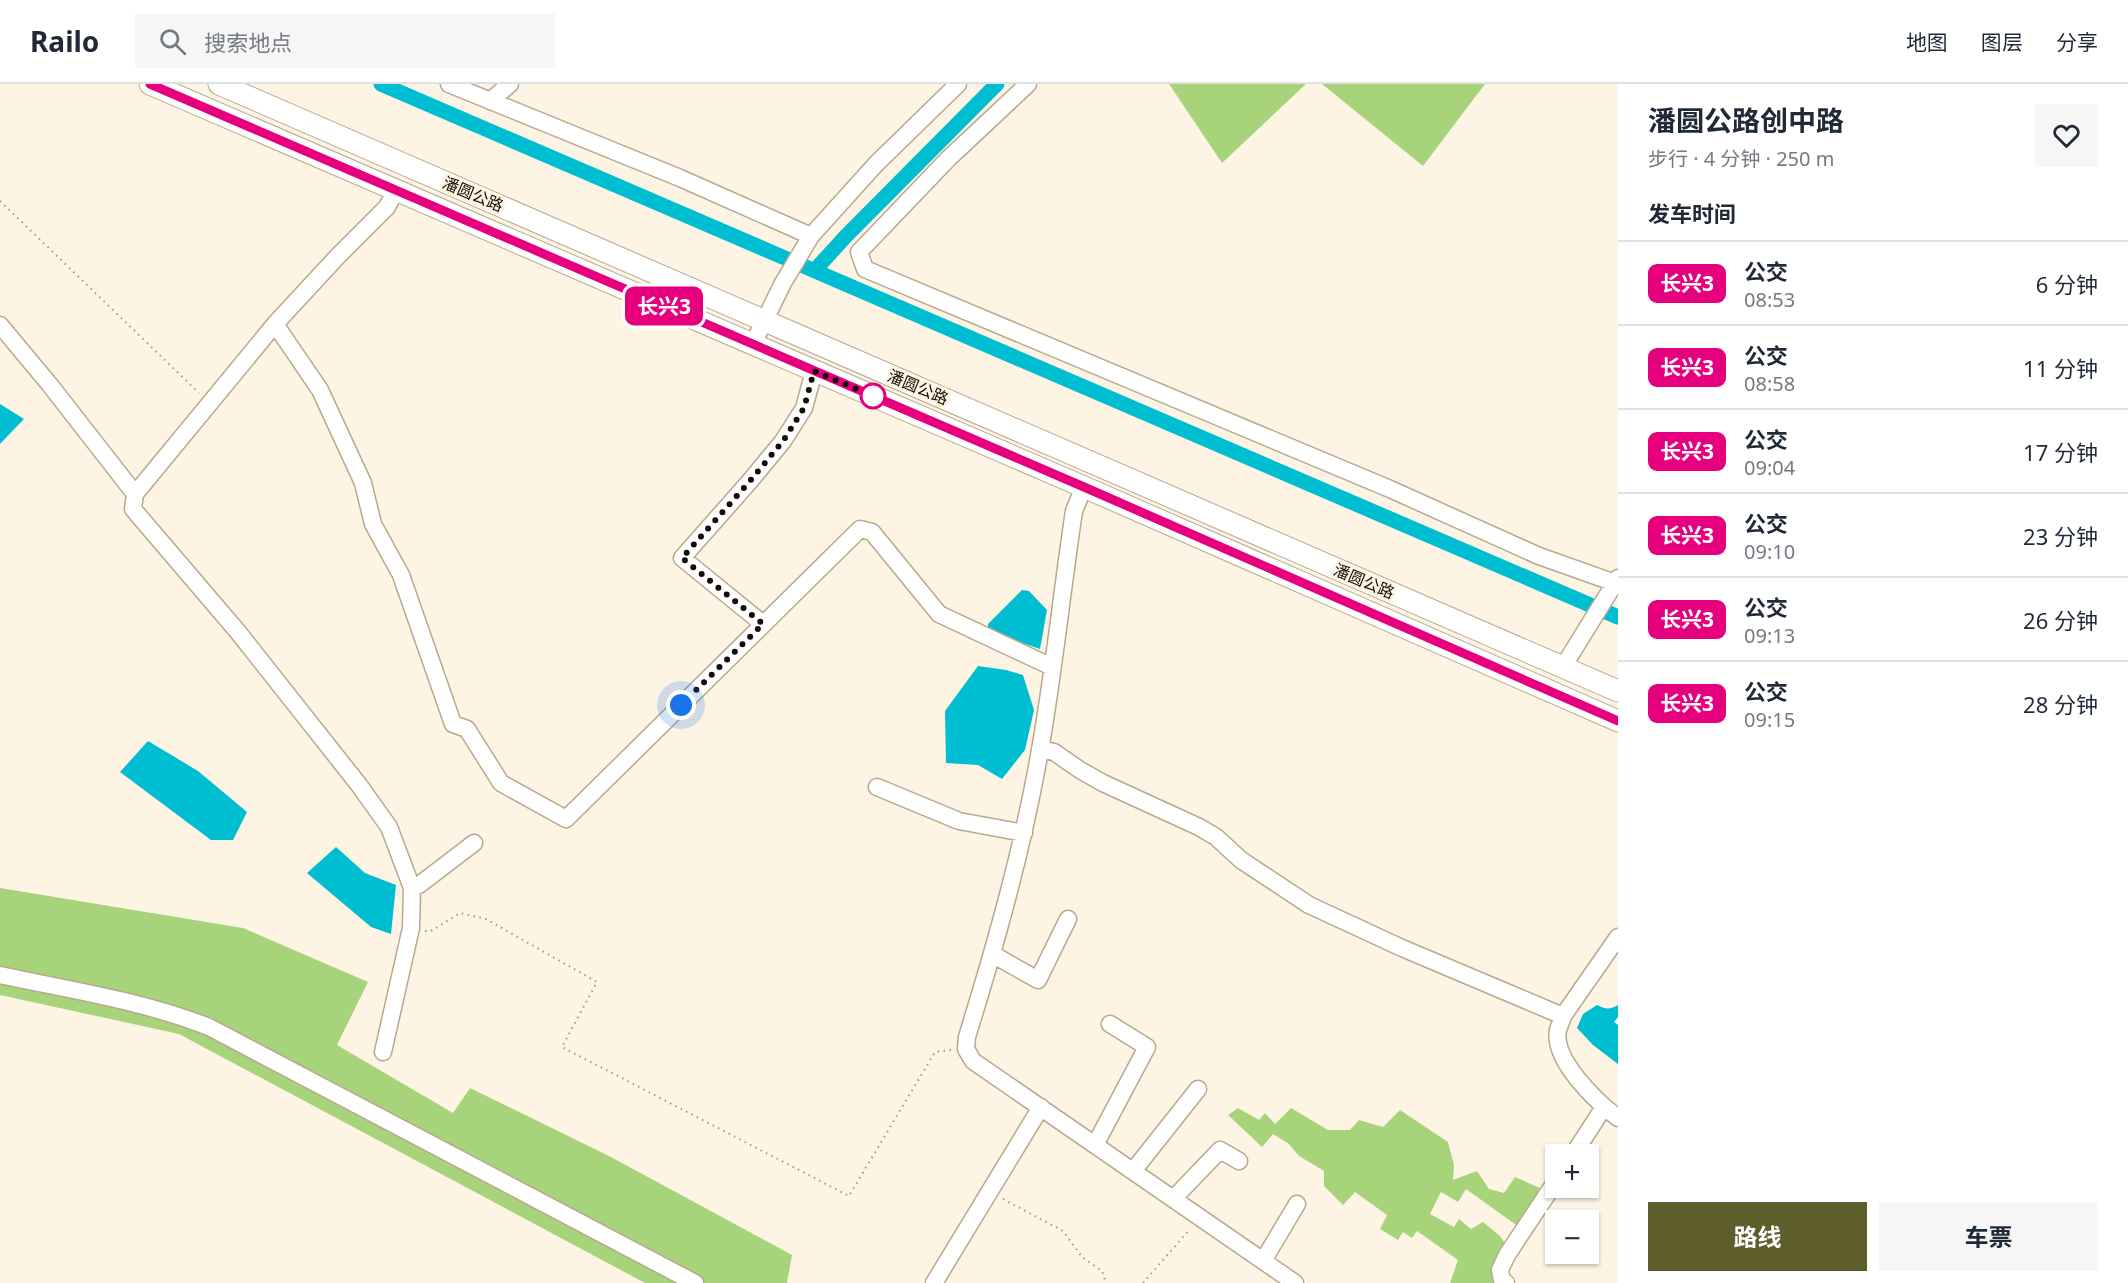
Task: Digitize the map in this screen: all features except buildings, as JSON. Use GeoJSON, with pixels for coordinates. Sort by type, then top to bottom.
{"type":"FeatureCollection","features":[{"type":"Feature","properties":{"kind":"main road","name":"潘圆公路"},"geometry":{"type":"LineString","coordinates":[[150,84],[1084,487],[1618,721]]}},
{"type":"Feature","properties":{"kind":"main road","name":"潘圆公路"},"geometry":{"type":"LineString","coordinates":[[219,84],[1618,691]]}},
{"type":"Feature","properties":{"kind":"street"},"geometry":{"type":"LineString","coordinates":[[449,84],[680,178],[811,236]]}},
{"type":"Feature","properties":{"kind":"street"},"geometry":{"type":"LineString","coordinates":[[490,101],[510,84]]}},
{"type":"Feature","properties":{"kind":"street"},"geometry":{"type":"LineString","coordinates":[[753,344],[811,236],[876,164],[958,84]]}},
{"type":"Feature","properties":{"kind":"street"},"geometry":{"type":"LineString","coordinates":[[1028,84],[948,159],[859,252],[865,269],[1390,489],[1539,556],[1616,584],[1563,667]]}},
{"type":"Feature","properties":{"kind":"street"},"geometry":{"type":"LineString","coordinates":[[383,1052],[411,928],[412,888],[389,827],[359,785],[238,632],[133,509],[135,494],[209,403],[275,324],[337,256],[387,207],[396,190]]}},
{"type":"Feature","properties":{"kind":"street"},"geometry":{"type":"LineString","coordinates":[[275,324],[320,390],[363,483],[373,524],[401,575],[453,724],[466,729],[501,783],[566,819],[860,529],[872,532],[939,614],[1052,667]]}},
{"type":"Feature","properties":{"kind":"street"},"geometry":{"type":"LineString","coordinates":[[0,325],[135,494]]}},
{"type":"Feature","properties":{"kind":"street"},"geometry":{"type":"LineString","coordinates":[[763,624],[682,558],[783,441],[804,408],[814,371]]}},
{"type":"Feature","properties":{"kind":"street"},"geometry":{"type":"LineString","coordinates":[[1084,487],[1074,511],[1041,749],[1024,833],[992,954],[966,1037],[966,1049],[973,1060],[1295,1283]]}},
{"type":"Feature","properties":{"kind":"street"},"geometry":{"type":"LineString","coordinates":[[1041,749],[1054,752],[1103,783],[1198,827],[1215,837],[1241,860],[1310,905],[1402,948],[1563,1016]]}},
{"type":"Feature","properties":{"kind":"street"},"geometry":{"type":"LineString","coordinates":[[877,788],[959,821],[1024,833]]}},
{"type":"Feature","properties":{"kind":"street"},"geometry":{"type":"LineString","coordinates":[[412,888],[474,843]]}},
{"type":"Feature","properties":{"kind":"street"},"geometry":{"type":"LineString","coordinates":[[992,954],[1038,980],[1068,919]]}},
{"type":"Feature","properties":{"kind":"street"},"geometry":{"type":"LineString","coordinates":[[1618,937],[1563,1016],[1558,1031],[1559,1047],[1577,1078],[1604,1107],[1618,1118]]}},
{"type":"Feature","properties":{"kind":"street"},"geometry":{"type":"LineString","coordinates":[[0,975],[149,1008],[209,1027],[695,1283]]}},
{"type":"Feature","properties":{"kind":"street"},"geometry":{"type":"LineString","coordinates":[[1095,1145],[1147,1047],[1110,1024]]}},
{"type":"Feature","properties":{"kind":"street"},"geometry":{"type":"LineString","coordinates":[[1133,1171],[1198,1089]]}},
{"type":"Feature","properties":{"kind":"street"},"geometry":{"type":"LineString","coordinates":[[934,1283],[1041,1107]]}},
{"type":"Feature","properties":{"kind":"street"},"geometry":{"type":"LineString","coordinates":[[1580,1144],[1604,1107]]}},
{"type":"Feature","properties":{"kind":"street"},"geometry":{"type":"LineString","coordinates":[[1173,1199],[1220,1150],[1239,1161]]}},
{"type":"Feature","properties":{"kind":"street"},"geometry":{"type":"LineString","coordinates":[[1506,1283],[1500,1270],[1507,1255],[1545,1198]]}},
{"type":"Feature","properties":{"kind":"street"},"geometry":{"type":"LineString","coordinates":[[1263,1261],[1297,1203]]}},
{"type":"Feature","properties":{"kind":"path"},"geometry":{"type":"LineString","coordinates":[[0,201],[209,403]]}},
{"type":"Feature","properties":{"kind":"path"},"geometry":{"type":"LineString","coordinates":[[411,928],[422,932],[431,931],[460,913],[486,919],[597,982],[562,1047],[849,1196],[935,1052],[966,1049]]}},
{"type":"Feature","properties":{"kind":"path"},"geometry":{"type":"LineString","coordinates":[[989,1192],[1064,1231],[1082,1257],[1102,1271],[1106,1283]]}},
{"type":"Feature","properties":{"kind":"path"},"geometry":{"type":"LineString","coordinates":[[1143,1283],[1200,1218]]}},
{"type":"Feature","properties":{"kind":"green space"},"geometry":{"type":"Polygon","coordinates":[[[1169,84],[1306,84],[1222,163],[1169,84]]]}},
{"type":"Feature","properties":{"kind":"green space"},"geometry":{"type":"Polygon","coordinates":[[[1322,84],[1485,84],[1423,166],[1322,84]]]}},
{"type":"Feature","properties":{"kind":"green space"},"geometry":{"type":"Polygon","coordinates":[[[0,888],[243,928],[368,982],[337,1045],[453,1113],[470,1088],[609,1156],[792,1255],[787,1283],[645,1283],[179,1034],[0,995],[0,888]]]}},
{"type":"Feature","properties":{"kind":"green space"},"geometry":{"type":"Polygon","coordinates":[[[1238,1108],[1259,1120],[1265,1113],[1275,1124],[1291,1108],[1328,1130],[1350,1130],[1359,1120],[1383,1127],[1400,1110],[1448,1142],[1454,1165],[1453,1180],[1477,1171],[1489,1189],[1504,1193],[1515,1177],[1540,1188],[1519,1227],[1466,1189],[1458,1202],[1441,1192],[1430,1214],[1454,1227],[1459,1219],[1471,1229],[1483,1222],[1500,1236],[1513,1254],[1504,1276],[1507,1283],[1450,1283],[1458,1260],[1417,1231],[1412,1238],[1403,1232],[1398,1240],[1380,1229],[1387,1215],[1355,1192],[1343,1205],[1324,1186],[1324,1171],[1299,1156],[1289,1144],[1273,1134],[1262,1147],[1228,1115],[1238,1108]]]}},
{"type":"Feature","properties":{"kind":"water"},"geometry":{"type":"Polygon","coordinates":[[[0,404],[24,419],[0,444],[0,404]]]}},
{"type":"Feature","properties":{"kind":"water"},"geometry":{"type":"Polygon","coordinates":[[[1022,590],[1029,591],[1047,610],[1040,649],[988,631],[988,624],[1022,590]]]}},
{"type":"Feature","properties":{"kind":"water"},"geometry":{"type":"Polygon","coordinates":[[[978,666],[1023,675],[1034,710],[1025,750],[1002,779],[978,765],[946,763],[945,711],[978,666]]]}},
{"type":"Feature","properties":{"kind":"water"},"geometry":{"type":"Polygon","coordinates":[[[148,741],[198,771],[247,812],[233,840],[211,840],[120,772],[148,741]]]}},
{"type":"Feature","properties":{"kind":"water"},"geometry":{"type":"Polygon","coordinates":[[[336,847],[365,873],[396,885],[391,934],[371,927],[307,873],[336,847]]]}},
{"type":"Feature","properties":{"kind":"water"},"geometry":{"type":"Polygon","coordinates":[[[1597,1005],[1612,1008],[1618,1005],[1618,1017],[1614,1022],[1618,1025],[1618,1064],[1593,1045],[1577,1028],[1583,1014],[1597,1005]]]}},
{"type":"Feature","properties":{"kind":"waterway"},"geometry":{"type":"LineString","coordinates":[[381,84],[1618,617]]}},
{"type":"Feature","properties":{"kind":"waterway"},"geometry":{"type":"LineString","coordinates":[[815,270],[997,84]]}},
{"type":"Feature","properties":{"kind":"bus line","name":"长兴3"},"geometry":{"type":"LineString","coordinates":[[150,84],[1084,487],[1618,721]]}},
{"type":"Feature","properties":{"kind":"route"},"geometry":{"type":"LineString","coordinates":[[681,705],[763,624],[682,558],[783,441],[804,408],[814,371],[873,396]]}}]}
